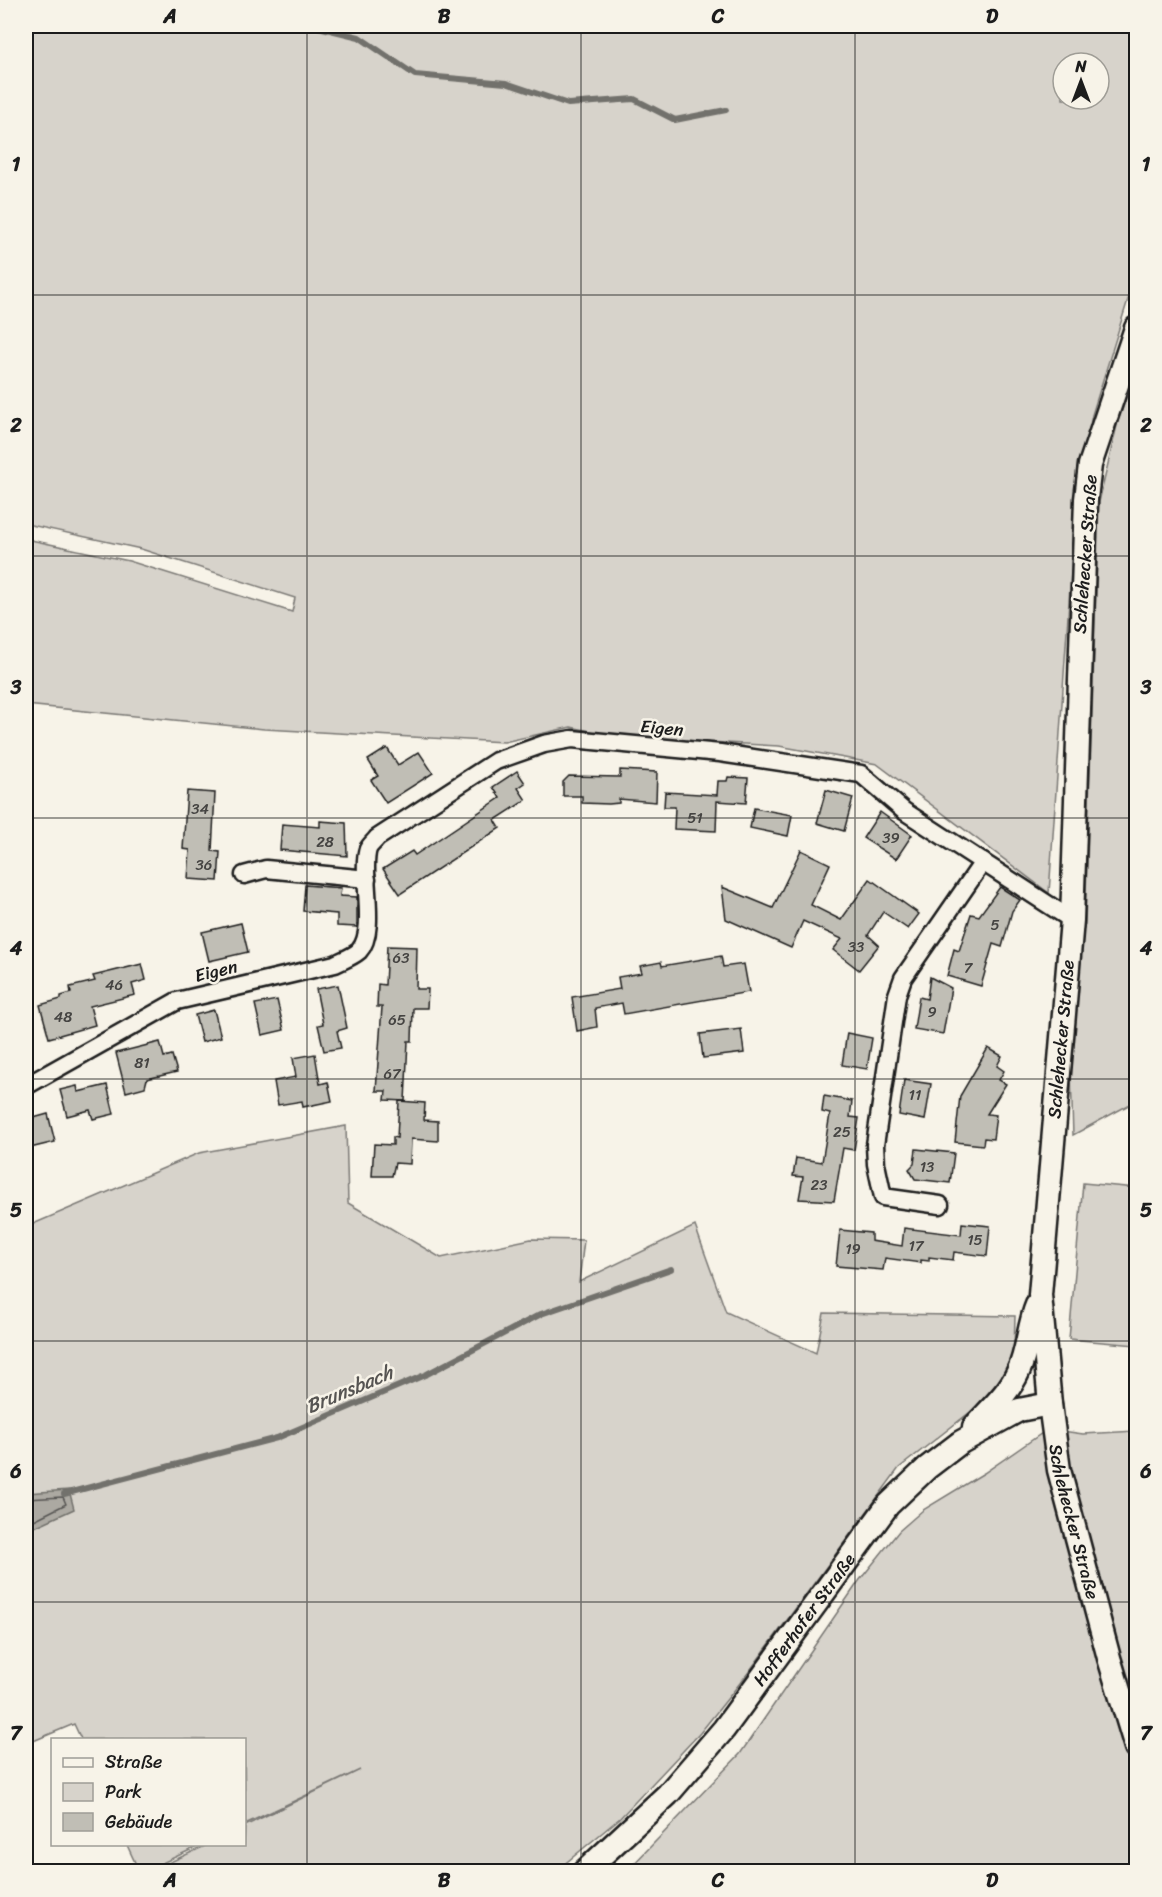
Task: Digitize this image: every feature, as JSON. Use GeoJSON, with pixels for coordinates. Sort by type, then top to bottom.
{"type":"FeatureCollection","features":[{"type":"Feature","properties":{"kind":"main road","name":"Schlehecker Straße"},"geometry":{"type":"LineString","coordinates":[[1137,328],[1093,456],[1086,499],[1072,920],[1040,1295],[1050,1404],[1059,1470],[1074,1532],[1137,1747]]}},
{"type":"Feature","properties":{"kind":"main road"},"geometry":{"type":"LineString","coordinates":[[961,1442],[1006,1391],[1018,1372],[1028,1327],[1040,1295]]}},
{"type":"Feature","properties":{"kind":"main road","name":"Hofferhofer Straße"},"geometry":{"type":"LineString","coordinates":[[584,1872],[668,1794],[724,1729],[876,1519],[927,1468],[961,1442],[1019,1410],[1050,1404]]}},
{"type":"Feature","properties":{"kind":"street","name":"Eigen"},"geometry":{"type":"LineString","coordinates":[[26,1086],[177,1001],[335,964],[351,957],[362,949],[369,902],[368,849],[377,838],[496,761],[544,744],[572,739],[720,753],[861,774],[904,811],[1072,920]]}},
{"type":"Feature","properties":{"kind":"street"},"geometry":{"type":"LineString","coordinates":[[940,1205],[884,1197],[876,1164],[875,1145],[897,996],[903,978],[983,862]]}},
{"type":"Feature","properties":{"kind":"street"},"geometry":{"type":"LineString","coordinates":[[244,874],[266,869],[367,879]]}},
{"type":"Feature","properties":{"kind":"green space"},"geometry":{"type":"Polygon","coordinates":[[[26,26],[1136,26],[1136,274],[1092,415],[1076,499],[1049,893],[877,764],[779,746],[619,737],[571,727],[504,742],[264,729],[26,705],[26,539],[129,561],[292,612],[295,598],[141,549],[26,524],[26,26]]]}},
{"type":"Feature","properties":{"kind":"green space"},"geometry":{"type":"Polygon","coordinates":[[[1136,371],[1136,1101],[1073,1135],[1068,978],[1072,920],[1085,924],[1099,502],[1118,421],[1136,371]]]}},
{"type":"Feature","properties":{"kind":"green space"},"geometry":{"type":"Polygon","coordinates":[[[346,1126],[348,1203],[441,1258],[531,1239],[584,1240],[579,1282],[695,1226],[726,1312],[816,1353],[824,1313],[1015,1316],[1014,1351],[993,1394],[899,1468],[748,1673],[700,1733],[620,1818],[556,1871],[151,1871],[205,1846],[246,1846],[246,1826],[360,1770],[246,1824],[246,1738],[81,1738],[74,1724],[26,1744],[26,1227],[199,1153],[346,1126]]]}},
{"type":"Feature","properties":{"kind":"green space"},"geometry":{"type":"Polygon","coordinates":[[[1083,1183],[1136,1188],[1136,1345],[1069,1339],[1083,1183]]]}},
{"type":"Feature","properties":{"kind":"green space"},"geometry":{"type":"Polygon","coordinates":[[[1048,1429],[1083,1434],[1136,1431],[1136,1871],[626,1872],[740,1754],[859,1581],[899,1531],[923,1510],[984,1473],[1048,1429]]]}},
{"type":"Feature","properties":{"kind":"green space"},"geometry":{"type":"Polygon","coordinates":[[[127,1846],[199,1846],[143,1872],[139,1871],[127,1846]]]}},
{"type":"Feature","properties":{"kind":"water"},"geometry":{"type":"Polygon","coordinates":[[[69,1490],[74,1509],[26,1531],[26,1493],[69,1490]]]}},
{"type":"Feature","properties":{"kind":"building"},"geometry":{"type":"Polygon","coordinates":[[[387,748],[398,765],[419,752],[433,773],[386,803],[371,780],[378,776],[368,760],[387,748]]]}},
{"type":"Feature","properties":{"kind":"building"},"geometry":{"type":"Polygon","coordinates":[[[620,770],[657,772],[656,802],[619,799],[619,803],[582,803],[582,796],[563,796],[563,782],[569,776],[620,777],[620,770]]]}},
{"type":"Feature","properties":{"kind":"building"},"geometry":{"type":"Polygon","coordinates":[[[517,771],[525,783],[518,788],[526,800],[495,820],[500,828],[400,894],[383,869],[412,851],[415,855],[500,798],[493,787],[517,771]]]}},
{"type":"Feature","properties":{"kind":"building"},"geometry":{"type":"Polygon","coordinates":[[[728,777],[748,778],[746,803],[717,801],[716,831],[674,829],[675,807],[664,807],[665,792],[717,795],[718,781],[727,781],[728,777]]]}},
{"type":"Feature","properties":{"kind":"building"},"geometry":{"type":"Polygon","coordinates":[[[826,790],[853,798],[844,831],[817,823],[826,790]]]}},
{"type":"Feature","properties":{"kind":"building"},"geometry":{"type":"Polygon","coordinates":[[[187,791],[215,793],[212,851],[220,852],[218,881],[188,879],[190,850],[183,849],[187,791]]]}},
{"type":"Feature","properties":{"kind":"building"},"geometry":{"type":"Polygon","coordinates":[[[754,808],[792,815],[788,836],[750,828],[754,808]]]}},
{"type":"Feature","properties":{"kind":"building"},"geometry":{"type":"Polygon","coordinates":[[[880,812],[912,835],[896,859],[863,838],[880,812]]]}},
{"type":"Feature","properties":{"kind":"building"},"geometry":{"type":"Polygon","coordinates":[[[320,821],[346,823],[347,856],[280,850],[282,824],[320,827],[320,821]]]}},
{"type":"Feature","properties":{"kind":"building"},"geometry":{"type":"Polygon","coordinates":[[[801,850],[830,864],[811,905],[841,920],[870,879],[919,914],[908,929],[883,912],[868,935],[879,945],[859,970],[833,950],[842,939],[803,921],[791,948],[726,919],[722,887],[773,908],[801,850]]]}},
{"type":"Feature","properties":{"kind":"building"},"geometry":{"type":"Polygon","coordinates":[[[305,885],[341,888],[340,896],[357,897],[357,927],[337,926],[337,914],[303,911],[305,885]]]}},
{"type":"Feature","properties":{"kind":"building"},"geometry":{"type":"Polygon","coordinates":[[[1000,887],[1020,900],[1012,911],[1002,947],[993,944],[981,986],[947,976],[954,949],[959,951],[971,914],[979,916],[1000,887]]]}},
{"type":"Feature","properties":{"kind":"building"},"geometry":{"type":"Polygon","coordinates":[[[241,923],[248,952],[209,961],[202,932],[241,923]]]}},
{"type":"Feature","properties":{"kind":"building"},"geometry":{"type":"Polygon","coordinates":[[[387,946],[417,947],[416,989],[428,989],[427,1008],[413,1008],[412,1041],[408,1041],[405,1101],[385,1100],[386,1091],[376,1091],[382,1007],[377,1007],[378,984],[385,985],[387,946]]]}},
{"type":"Feature","properties":{"kind":"building"},"geometry":{"type":"Polygon","coordinates":[[[721,956],[723,967],[744,964],[749,992],[624,1014],[622,1003],[595,1008],[597,1027],[577,1031],[572,997],[620,989],[618,977],[642,973],[640,966],[661,962],[662,966],[721,956]]]}},
{"type":"Feature","properties":{"kind":"building"},"geometry":{"type":"Polygon","coordinates":[[[142,964],[146,980],[132,984],[135,995],[90,1006],[95,1025],[49,1038],[40,1005],[61,999],[61,996],[71,993],[70,987],[95,981],[93,976],[142,964]]]}},
{"type":"Feature","properties":{"kind":"building"},"geometry":{"type":"Polygon","coordinates":[[[930,977],[951,988],[943,1034],[914,1029],[919,997],[927,999],[930,977]]]}},
{"type":"Feature","properties":{"kind":"building"},"geometry":{"type":"Polygon","coordinates":[[[338,985],[347,1028],[337,1031],[341,1048],[324,1051],[318,1025],[323,1024],[316,989],[338,985]]]}},
{"type":"Feature","properties":{"kind":"building"},"geometry":{"type":"Polygon","coordinates":[[[277,1000],[284,1030],[262,1035],[255,1004],[277,1000]]]}},
{"type":"Feature","properties":{"kind":"building"},"geometry":{"type":"Polygon","coordinates":[[[214,1010],[221,1037],[202,1042],[195,1015],[214,1010]]]}},
{"type":"Feature","properties":{"kind":"building"},"geometry":{"type":"Polygon","coordinates":[[[741,1029],[744,1053],[703,1058],[700,1034],[741,1029]]]}},
{"type":"Feature","properties":{"kind":"building"},"geometry":{"type":"Polygon","coordinates":[[[847,1033],[872,1038],[867,1069],[842,1065],[847,1033]]]}},
{"type":"Feature","properties":{"kind":"building"},"geometry":{"type":"Polygon","coordinates":[[[160,1042],[164,1057],[172,1055],[177,1072],[147,1079],[145,1087],[126,1092],[116,1053],[160,1042]]]}},
{"type":"Feature","properties":{"kind":"building"},"geometry":{"type":"Polygon","coordinates":[[[988,1048],[1002,1056],[997,1066],[1004,1071],[999,1080],[1006,1084],[987,1114],[996,1115],[993,1139],[984,1138],[983,1145],[955,1142],[960,1096],[988,1048]]]}},
{"type":"Feature","properties":{"kind":"building"},"geometry":{"type":"Polygon","coordinates":[[[315,1054],[320,1084],[328,1082],[332,1101],[303,1107],[302,1101],[278,1105],[274,1081],[296,1077],[293,1058],[315,1054]]]}},
{"type":"Feature","properties":{"kind":"building"},"geometry":{"type":"Polygon","coordinates":[[[904,1080],[931,1084],[925,1120],[899,1115],[904,1080]]]}},
{"type":"Feature","properties":{"kind":"building"},"geometry":{"type":"Polygon","coordinates":[[[107,1085],[114,1114],[93,1119],[90,1110],[67,1116],[60,1090],[77,1086],[78,1092],[107,1085]]]}},
{"type":"Feature","properties":{"kind":"building"},"geometry":{"type":"Polygon","coordinates":[[[824,1096],[852,1101],[850,1117],[859,1118],[854,1150],[843,1148],[834,1201],[799,1199],[803,1177],[793,1176],[796,1158],[822,1162],[830,1114],[822,1112],[824,1096]]]}},
{"type":"Feature","properties":{"kind":"building"},"geometry":{"type":"Polygon","coordinates":[[[399,1101],[425,1103],[424,1120],[438,1121],[438,1141],[411,1139],[410,1164],[395,1163],[392,1176],[372,1176],[374,1144],[393,1145],[393,1137],[397,1138],[399,1101]]]}},
{"type":"Feature","properties":{"kind":"building"},"geometry":{"type":"Polygon","coordinates":[[[48,1114],[55,1142],[26,1149],[26,1120],[48,1114]]]}},
{"type":"Feature","properties":{"kind":"building"},"geometry":{"type":"Polygon","coordinates":[[[916,1149],[954,1153],[950,1183],[915,1179],[909,1169],[914,1164],[916,1149]]]}},
{"type":"Feature","properties":{"kind":"building"},"geometry":{"type":"Polygon","coordinates":[[[962,1223],[990,1226],[987,1256],[954,1252],[953,1260],[929,1257],[929,1261],[921,1260],[921,1263],[885,1258],[883,1270],[836,1266],[840,1230],[871,1233],[871,1241],[902,1246],[904,1228],[961,1235],[962,1223]]]}},
{"type":"Feature","properties":{"kind":"waterway"},"geometry":{"type":"LineString","coordinates":[[314,26],[359,37],[415,75],[506,83],[568,104],[634,99],[675,120],[726,110]]}},
{"type":"Feature","properties":{"kind":"waterway","name":"Brunsbach"},"geometry":{"type":"LineString","coordinates":[[64,1494],[277,1438],[427,1374],[541,1314],[671,1269]]}}]}
